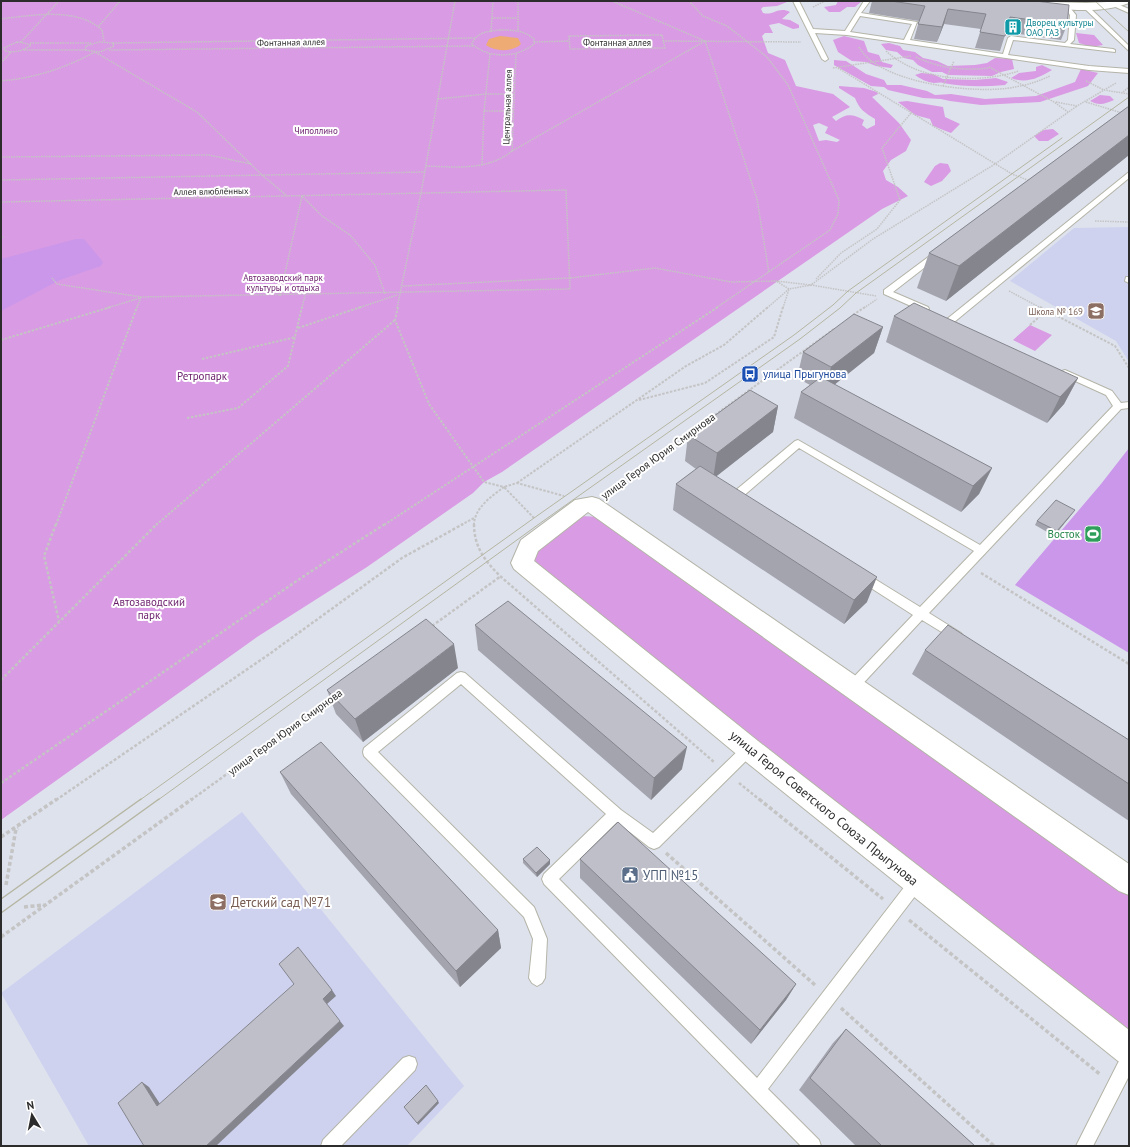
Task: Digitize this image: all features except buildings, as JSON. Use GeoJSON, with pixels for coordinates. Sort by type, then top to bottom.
{"type":"FeatureCollection","features":[{"type":"Feature","properties":{"kind":"street"},"geometry":{"type":"LineString","coordinates":[[1021,1],[1086,7],[1125,1]]}},
{"type":"Feature","properties":{"kind":"street"},"geometry":{"type":"LineString","coordinates":[[511,570],[529,546],[549,530],[587,504],[1129,881]]}},
{"type":"Feature","properties":{"kind":"street","name":"улица Героя Советского Союза Прыгунова"},"geometry":{"type":"LineString","coordinates":[[511,570],[749,748],[1129,1050]]}},
{"type":"Feature","properties":{"kind":"lane"},"geometry":{"type":"LineString","coordinates":[[796,1],[824,58]]}},
{"type":"Feature","properties":{"kind":"lane"},"geometry":{"type":"LineString","coordinates":[[847,33],[867,1]]}},
{"type":"Feature","properties":{"kind":"lane"},"geometry":{"type":"LineString","coordinates":[[1113,4],[1129,11]]}},
{"type":"Feature","properties":{"kind":"lane"},"geometry":{"type":"LineString","coordinates":[[1066,45],[1071,40],[1072,15],[1067,6]]}},
{"type":"Feature","properties":{"kind":"lane"},"geometry":{"type":"LineString","coordinates":[[1086,7],[1129,49]]}},
{"type":"Feature","properties":{"kind":"lane"},"geometry":{"type":"LineString","coordinates":[[858,14],[915,23],[906,42]]}},
{"type":"Feature","properties":{"kind":"lane"},"geometry":{"type":"LineString","coordinates":[[811,31],[847,33],[1089,68],[1129,71]]}},
{"type":"Feature","properties":{"kind":"lane"},"geometry":{"type":"LineString","coordinates":[[1005,56],[1010,38],[1113,51]]}},
{"type":"Feature","properties":{"kind":"lane"},"geometry":{"type":"LineString","coordinates":[[884,294],[947,319],[995,284],[1129,174]]}},
{"type":"Feature","properties":{"kind":"lane"},"geometry":{"type":"LineString","coordinates":[[884,294],[942,251]]}},
{"type":"Feature","properties":{"kind":"lane"},"geometry":{"type":"LineString","coordinates":[[1057,369],[1109,393],[1118,406]]}},
{"type":"Feature","properties":{"kind":"lane"},"geometry":{"type":"LineString","coordinates":[[852,687],[1118,406],[1129,406]]}},
{"type":"Feature","properties":{"kind":"lane"},"geometry":{"type":"LineString","coordinates":[[748,506],[734,498],[798,443],[981,550]]}},
{"type":"Feature","properties":{"kind":"lane"},"geometry":{"type":"LineString","coordinates":[[854,572],[968,643]]}},
{"type":"Feature","properties":{"kind":"lane"},"geometry":{"type":"LineString","coordinates":[[537,978],[540,939],[529,912],[369,752],[461,677],[616,814],[654,842],[749,748]]}},
{"type":"Feature","properties":{"kind":"lane"},"geometry":{"type":"LineString","coordinates":[[616,814],[549,879],[813,1146]]}},
{"type":"Feature","properties":{"kind":"lane"},"geometry":{"type":"LineString","coordinates":[[757,1091],[916,882]]}},
{"type":"Feature","properties":{"kind":"lane"},"geometry":{"type":"LineString","coordinates":[[1084,1146],[1129,1059]]}},
{"type":"Feature","properties":{"kind":"lane"},"geometry":{"type":"LineString","coordinates":[[329,1146],[409,1064]]}},
{"type":"Feature","properties":{"kind":"path"},"geometry":{"type":"LineString","coordinates":[[21,42],[59,1]]}},
{"type":"Feature","properties":{"kind":"path"},"geometry":{"type":"LineString","coordinates":[[99,26],[120,1]]}},
{"type":"Feature","properties":{"kind":"path"},"geometry":{"type":"LineString","coordinates":[[454,1],[425,172],[395,320],[429,404],[473,468],[484,482],[504,487],[539,524],[549,530]]}},
{"type":"Feature","properties":{"kind":"path"},"geometry":{"type":"LineString","coordinates":[[491,32],[493,1]]}},
{"type":"Feature","properties":{"kind":"path"},"geometry":{"type":"LineString","coordinates":[[518,1],[518,31]]}},
{"type":"Feature","properties":{"kind":"path"},"geometry":{"type":"LineString","coordinates":[[612,1],[705,41],[757,199],[769,273]]}},
{"type":"Feature","properties":{"kind":"path"},"geometry":{"type":"LineString","coordinates":[[1,783],[307,574],[473,468],[756,282],[830,230],[838,214],[840,200],[827,176],[788,85],[767,58],[749,42],[727,26],[702,16],[689,1]]}},
{"type":"Feature","properties":{"kind":"path"},"geometry":{"type":"LineString","coordinates":[[1,19],[47,14],[78,17],[99,26],[105,36],[104,41]]}},
{"type":"Feature","properties":{"kind":"path"},"geometry":{"type":"LineString","coordinates":[[492,18],[518,18]]}},
{"type":"Feature","properties":{"kind":"path"},"geometry":{"type":"LineString","coordinates":[[518,31],[528,35],[534,42],[528,49],[516,53],[490,54],[480,51],[474,46],[472,42],[475,38],[491,32],[518,31]]}},
{"type":"Feature","properties":{"kind":"path","name":"Фонтанная аллея"},"geometry":{"type":"LineString","coordinates":[[662,35],[663,41],[665,48],[570,48],[569,36],[662,35]]}},
{"type":"Feature","properties":{"kind":"path"},"geometry":{"type":"LineString","coordinates":[[860,35],[857,42],[859,49],[873,63],[907,78],[943,86],[989,89],[1023,86],[1052,75]]}},
{"type":"Feature","properties":{"kind":"path","name":"Фонтанная аллея"},"geometry":{"type":"LineString","coordinates":[[1,47],[21,42],[92,43],[104,41],[113,43],[475,38]]}},
{"type":"Feature","properties":{"kind":"path"},"geometry":{"type":"LineString","coordinates":[[884,39],[882,43],[883,47],[894,59],[912,68],[947,77],[973,79],[1006,76],[1023,70],[1029,66],[1033,60]]}},
{"type":"Feature","properties":{"kind":"path","name":"Фонтанная аллея"},"geometry":{"type":"LineString","coordinates":[[534,42],[569,41]]}},
{"type":"Feature","properties":{"kind":"path","name":"Фонтанная аллея"},"geometry":{"type":"LineString","coordinates":[[663,41],[815,42]]}},
{"type":"Feature","properties":{"kind":"path"},"geometry":{"type":"LineString","coordinates":[[512,150],[705,41]]}},
{"type":"Feature","properties":{"kind":"path"},"geometry":{"type":"LineString","coordinates":[[24,50],[30,47],[29,43]]}},
{"type":"Feature","properties":{"kind":"path"},"geometry":{"type":"LineString","coordinates":[[85,50],[86,46],[92,43]]}},
{"type":"Feature","properties":{"kind":"path"},"geometry":{"type":"LineString","coordinates":[[109,50],[114,46],[113,43]]}},
{"type":"Feature","properties":{"kind":"path"},"geometry":{"type":"LineString","coordinates":[[5,46],[5,51],[11,52]]}},
{"type":"Feature","properties":{"kind":"path","name":"Фонтанная аллея"},"geometry":{"type":"LineString","coordinates":[[11,52],[24,50],[85,50],[94,52],[109,50],[474,46]]}},
{"type":"Feature","properties":{"kind":"path"},"geometry":{"type":"LineString","coordinates":[[1,63],[11,52]]}},
{"type":"Feature","properties":{"kind":"path"},"geometry":{"type":"LineString","coordinates":[[1,81],[35,76],[59,70],[80,62],[94,52],[197,112],[262,175],[287,196]]}},
{"type":"Feature","properties":{"kind":"path","name":"Центральная аллея"},"geometry":{"type":"LineString","coordinates":[[426,166],[482,165],[502,159],[512,150],[516,53]]}},
{"type":"Feature","properties":{"kind":"path","name":"Центральная аллея"},"geometry":{"type":"LineString","coordinates":[[482,165],[484,111],[490,54]]}},
{"type":"Feature","properties":{"kind":"path"},"geometry":{"type":"LineString","coordinates":[[824,58],[995,164],[1012,174],[1034,183]]}},
{"type":"Feature","properties":{"kind":"path"},"geometry":{"type":"LineString","coordinates":[[943,86],[954,60]]}},
{"type":"Feature","properties":{"kind":"path"},"geometry":{"type":"LineString","coordinates":[[830,69],[873,63]]}},
{"type":"Feature","properties":{"kind":"path"},"geometry":{"type":"LineString","coordinates":[[986,65],[1054,102],[1068,112]]}},
{"type":"Feature","properties":{"kind":"path"},"geometry":{"type":"LineString","coordinates":[[1122,92],[1129,87]]}},
{"type":"Feature","properties":{"kind":"path"},"geometry":{"type":"LineString","coordinates":[[1,837],[268,655],[402,558],[474,518],[487,500],[504,487],[517,483],[686,366],[724,345],[789,289],[811,285],[872,239],[995,164],[1068,112],[1104,90]]}},
{"type":"Feature","properties":{"kind":"path"},"geometry":{"type":"LineString","coordinates":[[438,99],[486,94],[514,94]]}},
{"type":"Feature","properties":{"kind":"path"},"geometry":{"type":"LineString","coordinates":[[1054,102],[1078,106]]}},
{"type":"Feature","properties":{"kind":"path"},"geometry":{"type":"LineString","coordinates":[[1086,102],[1124,114]]}},
{"type":"Feature","properties":{"kind":"path"},"geometry":{"type":"LineString","coordinates":[[484,111],[514,111]]}},
{"type":"Feature","properties":{"kind":"path"},"geometry":{"type":"LineString","coordinates":[[811,285],[841,252],[877,229],[900,200],[882,148],[911,113]]}},
{"type":"Feature","properties":{"kind":"path"},"geometry":{"type":"LineString","coordinates":[[1,157],[209,156],[251,164]]}},
{"type":"Feature","properties":{"kind":"path"},"geometry":{"type":"LineString","coordinates":[[1,180],[425,172]]}},
{"type":"Feature","properties":{"kind":"path","name":"Аллея влюблённых"},"geometry":{"type":"LineString","coordinates":[[1,202],[566,190],[570,278]]}},
{"type":"Feature","properties":{"kind":"path"},"geometry":{"type":"LineString","coordinates":[[302,196],[322,216],[350,235],[375,265],[385,294]]}},
{"type":"Feature","properties":{"kind":"path"},"geometry":{"type":"LineString","coordinates":[[280,296],[302,196]]}},
{"type":"Feature","properties":{"kind":"path"},"geometry":{"type":"LineString","coordinates":[[1079,215],[1099,222],[1129,222]]}},
{"type":"Feature","properties":{"kind":"path"},"geometry":{"type":"LineString","coordinates":[[403,286],[570,278],[655,268],[731,282],[776,281],[884,294]]}},
{"type":"Feature","properties":{"kind":"path"},"geometry":{"type":"LineString","coordinates":[[52,278],[57,284],[141,297],[280,296],[570,290],[570,278]]}},
{"type":"Feature","properties":{"kind":"path"},"geometry":{"type":"LineString","coordinates":[[776,281],[789,289]]}},
{"type":"Feature","properties":{"kind":"path"},"geometry":{"type":"LineString","coordinates":[[995,284],[1115,346],[1129,368]]}},
{"type":"Feature","properties":{"kind":"path"},"geometry":{"type":"LineString","coordinates":[[637,401],[705,383],[774,337],[789,289]]}},
{"type":"Feature","properties":{"kind":"path"},"geometry":{"type":"LineString","coordinates":[[298,328],[401,294]]}},
{"type":"Feature","properties":{"kind":"path"},"geometry":{"type":"LineString","coordinates":[[852,316],[884,294]]}},
{"type":"Feature","properties":{"kind":"path"},"geometry":{"type":"LineString","coordinates":[[187,418],[238,408],[288,366],[305,295]]}},
{"type":"Feature","properties":{"kind":"path"},"geometry":{"type":"LineString","coordinates":[[1,340],[141,297]]}},
{"type":"Feature","properties":{"kind":"path"},"geometry":{"type":"LineString","coordinates":[[59,621],[44,556],[141,297]]}},
{"type":"Feature","properties":{"kind":"path"},"geometry":{"type":"LineString","coordinates":[[1030,325],[1046,310]]}},
{"type":"Feature","properties":{"kind":"path"},"geometry":{"type":"LineString","coordinates":[[1,680],[159,522],[395,320]]}},
{"type":"Feature","properties":{"kind":"path","name":"улица Героя Юрия Смирнова"},"geometry":{"type":"LineString","coordinates":[[587,504],[839,325]]}},
{"type":"Feature","properties":{"kind":"path"},"geometry":{"type":"LineString","coordinates":[[202,359],[296,337]]}},
{"type":"Feature","properties":{"kind":"path"},"geometry":{"type":"LineString","coordinates":[[517,483],[587,504]]}},
{"type":"Feature","properties":{"kind":"path"},"geometry":{"type":"LineString","coordinates":[[474,518],[474,534],[477,546],[486,562],[511,570],[725,772],[1114,1086]]}},
{"type":"Feature","properties":{"kind":"path"},"geometry":{"type":"LineString","coordinates":[[967,565],[1129,664]]}},
{"type":"Feature","properties":{"kind":"path"},"geometry":{"type":"LineString","coordinates":[[430,627],[511,570]]}},
{"type":"Feature","properties":{"kind":"path","name":"улица Героя Юрия Смирнова"},"geometry":{"type":"LineString","coordinates":[[1,937],[333,697]]}},
{"type":"Feature","properties":{"kind":"path"},"geometry":{"type":"LineString","coordinates":[[6,885],[16,829],[35,814]]}},
{"type":"Feature","properties":{"kind":"path"},"geometry":{"type":"LineString","coordinates":[[24,907],[44,905]]}},
{"type":"Feature","properties":{"kind":"shaded area"},"geometry":{"type":"Polygon","coordinates":[[[500,36],[518,38],[521,44],[518,47],[509,50],[494,49],[486,45],[489,39],[500,36]]]}},
{"type":"Feature","properties":{"kind":"shaded area"},"geometry":{"type":"Polygon","coordinates":[[[601,40],[646,40],[647,43],[601,44],[601,40]]]}},
{"type":"Feature","properties":{"kind":"shaded area","name":"Школа № 169"},"geometry":{"type":"Polygon","coordinates":[[[1129,227],[1129,362],[1116,341],[1010,281],[1074,228],[1129,227]]]}},
{"type":"Feature","properties":{"kind":"shaded area"},"geometry":{"type":"Polygon","coordinates":[[[76,239],[84,239],[103,262],[101,266],[60,280],[1,311],[1,259],[76,239]]]}},
{"type":"Feature","properties":{"kind":"shaded area","name":"Восток"},"geometry":{"type":"Polygon","coordinates":[[[1129,448],[1129,653],[1015,585],[1101,484],[1129,448]]]}},
{"type":"Feature","properties":{"kind":"shaded area","name":"Детский сад №71"},"geometry":{"type":"Polygon","coordinates":[[[242,812],[464,1086],[407,1146],[89,1146],[1,993],[242,812]]]}},
{"type":"Feature","properties":{"kind":"green space","name":"Автозаводский парк культуры и отдыха"},"geometry":{"type":"Polygon","coordinates":[[[1,1],[787,1],[777,6],[763,7],[761,9],[763,13],[767,14],[779,10],[786,10],[790,12],[782,19],[790,20],[799,25],[799,28],[793,29],[779,23],[769,25],[773,33],[765,33],[762,36],[768,53],[785,60],[796,86],[833,94],[850,107],[832,117],[836,121],[850,115],[856,116],[864,120],[862,125],[867,129],[875,125],[875,119],[868,115],[858,105],[855,98],[839,88],[839,86],[864,88],[877,92],[878,94],[872,97],[899,123],[911,140],[906,151],[891,160],[883,171],[886,180],[898,187],[908,196],[882,209],[502,472],[484,482],[473,493],[367,567],[257,637],[1,820],[1,1]],[[819,123],[813,125],[819,141],[826,140],[837,142],[840,140],[825,133],[828,127],[819,123]]]}},
{"type":"Feature","properties":{"kind":"green space"},"geometry":{"type":"Polygon","coordinates":[[[838,1],[862,1],[855,7],[847,7],[840,12],[829,12],[824,7],[836,5],[838,1]]]}},
{"type":"Feature","properties":{"kind":"green space"},"geometry":{"type":"Polygon","coordinates":[[[1076,33],[1094,35],[1103,45],[1091,47],[1079,43],[1076,33]]]}},
{"type":"Feature","properties":{"kind":"green space"},"geometry":{"type":"Polygon","coordinates":[[[844,36],[864,41],[868,52],[879,55],[882,62],[893,65],[891,68],[876,66],[866,62],[852,61],[838,52],[833,40],[844,36]]]}},
{"type":"Feature","properties":{"kind":"green space"},"geometry":{"type":"Polygon","coordinates":[[[889,43],[900,46],[903,50],[915,52],[923,58],[937,61],[948,66],[987,63],[995,58],[1012,59],[1014,69],[992,76],[948,75],[942,72],[932,72],[918,65],[913,60],[904,58],[897,52],[886,50],[881,44],[889,43]]]}},
{"type":"Feature","properties":{"kind":"green space"},"geometry":{"type":"Polygon","coordinates":[[[834,60],[846,61],[866,74],[884,80],[887,85],[901,85],[927,91],[935,95],[951,94],[985,99],[1036,96],[1075,82],[1081,69],[1098,73],[1088,86],[1040,102],[981,105],[923,98],[888,90],[884,87],[871,86],[834,65],[834,60]]]}},
{"type":"Feature","properties":{"kind":"green space"},"geometry":{"type":"Polygon","coordinates":[[[1042,65],[1052,70],[1027,80],[1017,80],[1011,78],[1019,73],[1036,71],[1036,67],[1042,65]]]}},
{"type":"Feature","properties":{"kind":"green space"},"geometry":{"type":"Polygon","coordinates":[[[921,73],[933,74],[943,79],[975,80],[996,78],[1008,82],[1005,85],[982,86],[934,83],[919,78],[915,75],[921,73]]]}},
{"type":"Feature","properties":{"kind":"green space"},"geometry":{"type":"Polygon","coordinates":[[[1100,95],[1110,96],[1114,100],[1102,104],[1096,104],[1090,101],[1100,95]]]}},
{"type":"Feature","properties":{"kind":"green space"},"geometry":{"type":"Polygon","coordinates":[[[907,101],[943,107],[945,117],[960,124],[951,133],[933,126],[930,119],[915,115],[898,102],[907,101]]]}},
{"type":"Feature","properties":{"kind":"green space"},"geometry":{"type":"Polygon","coordinates":[[[1053,129],[1059,134],[1048,141],[1039,141],[1034,136],[1043,130],[1053,129]]]}},
{"type":"Feature","properties":{"kind":"green space"},"geometry":{"type":"Polygon","coordinates":[[[940,163],[948,164],[951,171],[942,181],[931,186],[924,182],[935,166],[940,163]]]}},
{"type":"Feature","properties":{"kind":"green space"},"geometry":{"type":"Polygon","coordinates":[[[1030,325],[1052,335],[1035,351],[1013,340],[1030,325]]]}},
{"type":"Feature","properties":{"kind":"green space"},"geometry":{"type":"Polygon","coordinates":[[[579,516],[603,517],[1129,889],[1129,1030],[536,567],[535,559],[538,542],[579,516]]]}},
{"type":"Feature","properties":{"kind":"tram line"},"geometry":{"type":"LineString","coordinates":[[1095,1],[1129,32]]}},
{"type":"Feature","properties":{"kind":"tram line"},"geometry":{"type":"LineString","coordinates":[[158,800],[539,524],[800,339],[840,308],[856,293],[1129,97]]}},
{"type":"Feature","properties":{"kind":"tram line"},"geometry":{"type":"LineString","coordinates":[[140,800],[534,518],[794,335],[833,305],[848,291],[1062,138]]}},
{"type":"Feature","properties":{"kind":"tram line"},"geometry":{"type":"LineString","coordinates":[[1,899],[141,799]]}},
{"type":"Feature","properties":{"kind":"tram line"},"geometry":{"type":"LineString","coordinates":[[1,913],[159,799]]}},
{"type":"Feature","properties":{"kind":"place","name":"Дворец культуры ОАО ГАЗ"},"geometry":{"type":"Point","coordinates":[1013,27]}},
{"type":"Feature","properties":{"kind":"place","name":"Школа № 169"},"geometry":{"type":"Point","coordinates":[1096,311]}},
{"type":"Feature","properties":{"kind":"place","name":"улица Прыгунова"},"geometry":{"type":"Point","coordinates":[750,374]}},
{"type":"Feature","properties":{"kind":"place","name":"Восток"},"geometry":{"type":"Point","coordinates":[1093,534]}},
{"type":"Feature","properties":{"kind":"place","name":"УПП №15"},"geometry":{"type":"Point","coordinates":[630,875]}},
{"type":"Feature","properties":{"kind":"place","name":"Детский сад №71"},"geometry":{"type":"Point","coordinates":[218,902]}},
{"type":"Feature","properties":{"kind":"park label","name":"Чиполлино"},"geometry":{"type":"Point","coordinates":[316,130]}},
{"type":"Feature","properties":{"kind":"park label","name":"Ретропарк"},"geometry":{"type":"Point","coordinates":[202,376]}},
{"type":"Feature","properties":{"kind":"park label","name":"Автозаводский парк"},"geometry":{"type":"Point","coordinates":[149,608]}}]}
